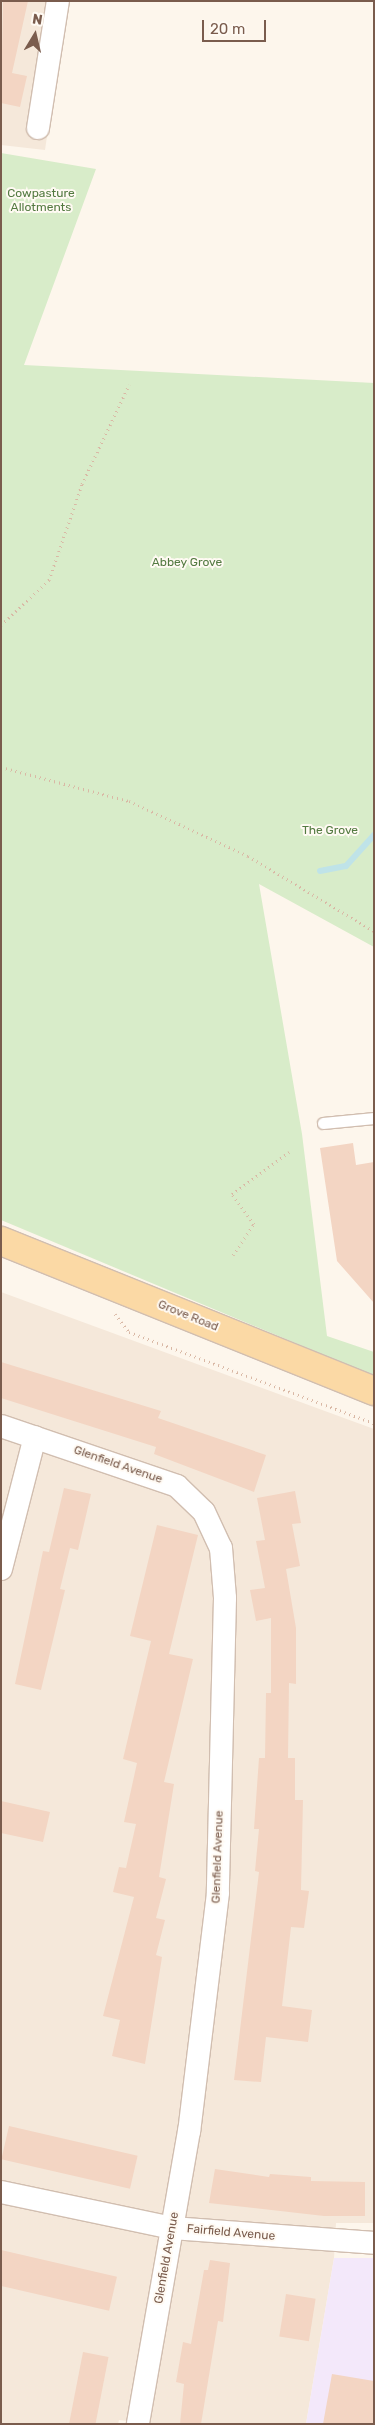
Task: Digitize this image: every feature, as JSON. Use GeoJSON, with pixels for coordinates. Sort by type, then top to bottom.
{"type":"FeatureCollection","features":[{"type":"Feature","properties":{"kind":"main road","name":"Grove Road"},"geometry":{"type":"LineString","coordinates":[[1,1241],[374,1391]]}},
{"type":"Feature","properties":{"kind":"street"},"geometry":{"type":"LineString","coordinates":[[38,128],[58,1]]}},
{"type":"Feature","properties":{"kind":"street","name":"Glenfield Avenue"},"geometry":{"type":"LineString","coordinates":[[1,1426],[177,1486],[204,1512],[221,1548],[225,1607],[218,1892],[190,2131],[138,2424]]}},
{"type":"Feature","properties":{"kind":"street"},"geometry":{"type":"LineString","coordinates":[[1,1569],[35,1437]]}},
{"type":"Feature","properties":{"kind":"street","name":"Fairfield Avenue"},"geometry":{"type":"LineString","coordinates":[[1,2192],[172,2228],[374,2242]]}},
{"type":"Feature","properties":{"kind":"lane"},"geometry":{"type":"LineString","coordinates":[[323,1123],[374,1118]]}},
{"type":"Feature","properties":{"kind":"path"},"geometry":{"type":"LineString","coordinates":[[1,625],[49,580],[82,484],[129,385]]}},
{"type":"Feature","properties":{"kind":"path"},"geometry":{"type":"LineString","coordinates":[[1,767],[128,801],[248,856],[374,931]]}},
{"type":"Feature","properties":{"kind":"path"},"geometry":{"type":"LineString","coordinates":[[233,1256],[254,1224],[232,1194],[289,1152]]}},
{"type":"Feature","properties":{"kind":"path"},"geometry":{"type":"LineString","coordinates":[[112,1309],[129,1332],[374,1423]]}},
{"type":"Feature","properties":{"kind":"shaded area"},"geometry":{"type":"Polygon","coordinates":[[[1,1],[67,1],[45,150],[1,145],[1,1]]]}},
{"type":"Feature","properties":{"kind":"shaded area"},"geometry":{"type":"Polygon","coordinates":[[[1,1292],[374,1429],[374,2223],[336,2223],[334,2258],[306,2424],[157,2424],[119,2420],[118,2424],[1,2424],[1,1292]]]}},
{"type":"Feature","properties":{"kind":"shaded area"},"geometry":{"type":"Polygon","coordinates":[[[334,2258],[374,2258],[374,2424],[306,2424],[334,2258]]]}},
{"type":"Feature","properties":{"kind":"green space","name":"Abbey Grove"},"geometry":{"type":"Polygon","coordinates":[[[1,153],[96,169],[24,365],[374,383],[374,947],[259,884],[302,1134],[327,1336],[374,1352],[374,1376],[1,1220],[1,153]]]}},
{"type":"Feature","properties":{"kind":"building"},"geometry":{"type":"Polygon","coordinates":[[[3,1],[28,1],[12,73],[27,76],[20,107],[1,103],[3,1]]]}},
{"type":"Feature","properties":{"kind":"building"},"geometry":{"type":"Polygon","coordinates":[[[353,1143],[356,1165],[374,1162],[374,1303],[337,1261],[320,1148],[353,1143]]]}},
{"type":"Feature","properties":{"kind":"building"},"geometry":{"type":"Polygon","coordinates":[[[1,1362],[161,1411],[158,1418],[266,1455],[254,1492],[154,1454],[156,1447],[1,1398],[1,1362]]]}},
{"type":"Feature","properties":{"kind":"building"},"geometry":{"type":"Polygon","coordinates":[[[64,1488],[91,1494],[78,1550],[70,1548],[60,1589],[65,1590],[41,1690],[15,1684],[43,1551],[49,1552],[64,1488]]]}},
{"type":"Feature","properties":{"kind":"building"},"geometry":{"type":"Polygon","coordinates":[[[295,1491],[301,1523],[292,1524],[300,1566],[286,1569],[296,1628],[296,1684],[289,1683],[288,1758],[295,1758],[295,1800],[303,1800],[301,1890],[309,1891],[304,1928],[291,1927],[282,2006],[312,2010],[308,2042],[266,2037],[261,2082],[234,2080],[259,1872],[255,1871],[259,1829],[254,1829],[259,1758],[265,1758],[266,1693],[271,1693],[271,1618],[256,1621],[250,1590],[265,1588],[256,1541],[265,1540],[257,1498],[295,1491]]]}},
{"type":"Feature","properties":{"kind":"building"},"geometry":{"type":"Polygon","coordinates":[[[157,1525],[198,1535],[169,1654],[193,1659],[164,1782],[174,1784],[159,1877],[166,1879],[156,1918],[165,1920],[156,1955],[162,1957],[145,2064],[112,2056],[120,2020],[103,2016],[134,1897],[113,1892],[119,1867],[126,1868],[136,1824],[124,1822],[137,1763],[123,1759],[151,1641],[130,1636],[157,1525]]]}},
{"type":"Feature","properties":{"kind":"building"},"geometry":{"type":"Polygon","coordinates":[[[1,1801],[50,1812],[43,1842],[1,1833],[1,1801]]]}},
{"type":"Feature","properties":{"kind":"building"},"geometry":{"type":"Polygon","coordinates":[[[9,2126],[138,2156],[130,2189],[1,2159],[9,2126]]]}},
{"type":"Feature","properties":{"kind":"building"},"geometry":{"type":"Polygon","coordinates":[[[215,2169],[269,2177],[270,2174],[311,2177],[311,2181],[365,2182],[365,2216],[324,2216],[209,2203],[215,2169]]]}},
{"type":"Feature","properties":{"kind":"building"},"geometry":{"type":"Polygon","coordinates":[[[1,2250],[117,2277],[109,2311],[1,2286],[1,2250]]]}},
{"type":"Feature","properties":{"kind":"building"},"geometry":{"type":"Polygon","coordinates":[[[210,2260],[230,2263],[223,2322],[218,2321],[201,2424],[180,2424],[184,2384],[176,2382],[183,2342],[191,2344],[204,2270],[208,2270],[210,2260]]]}},
{"type":"Feature","properties":{"kind":"building"},"geometry":{"type":"Polygon","coordinates":[[[286,2294],[316,2299],[309,2341],[279,2336],[286,2294]]]}},
{"type":"Feature","properties":{"kind":"building"},"geometry":{"type":"Polygon","coordinates":[[[83,2352],[109,2357],[95,2424],[69,2424],[83,2352]]]}},
{"type":"Feature","properties":{"kind":"building"},"geometry":{"type":"Polygon","coordinates":[[[332,2374],[374,2381],[374,2424],[323,2424],[332,2374]]]}},
{"type":"Feature","properties":{"kind":"waterway"},"geometry":{"type":"LineString","coordinates":[[320,871],[346,866],[374,835]]}},
{"type":"Feature","properties":{"kind":"park label","name":"Cowpasture Allotments"},"geometry":{"type":"Point","coordinates":[41,201]}},
{"type":"Feature","properties":{"kind":"park label","name":"The Grove"},"geometry":{"type":"Point","coordinates":[330,831]}}]}
